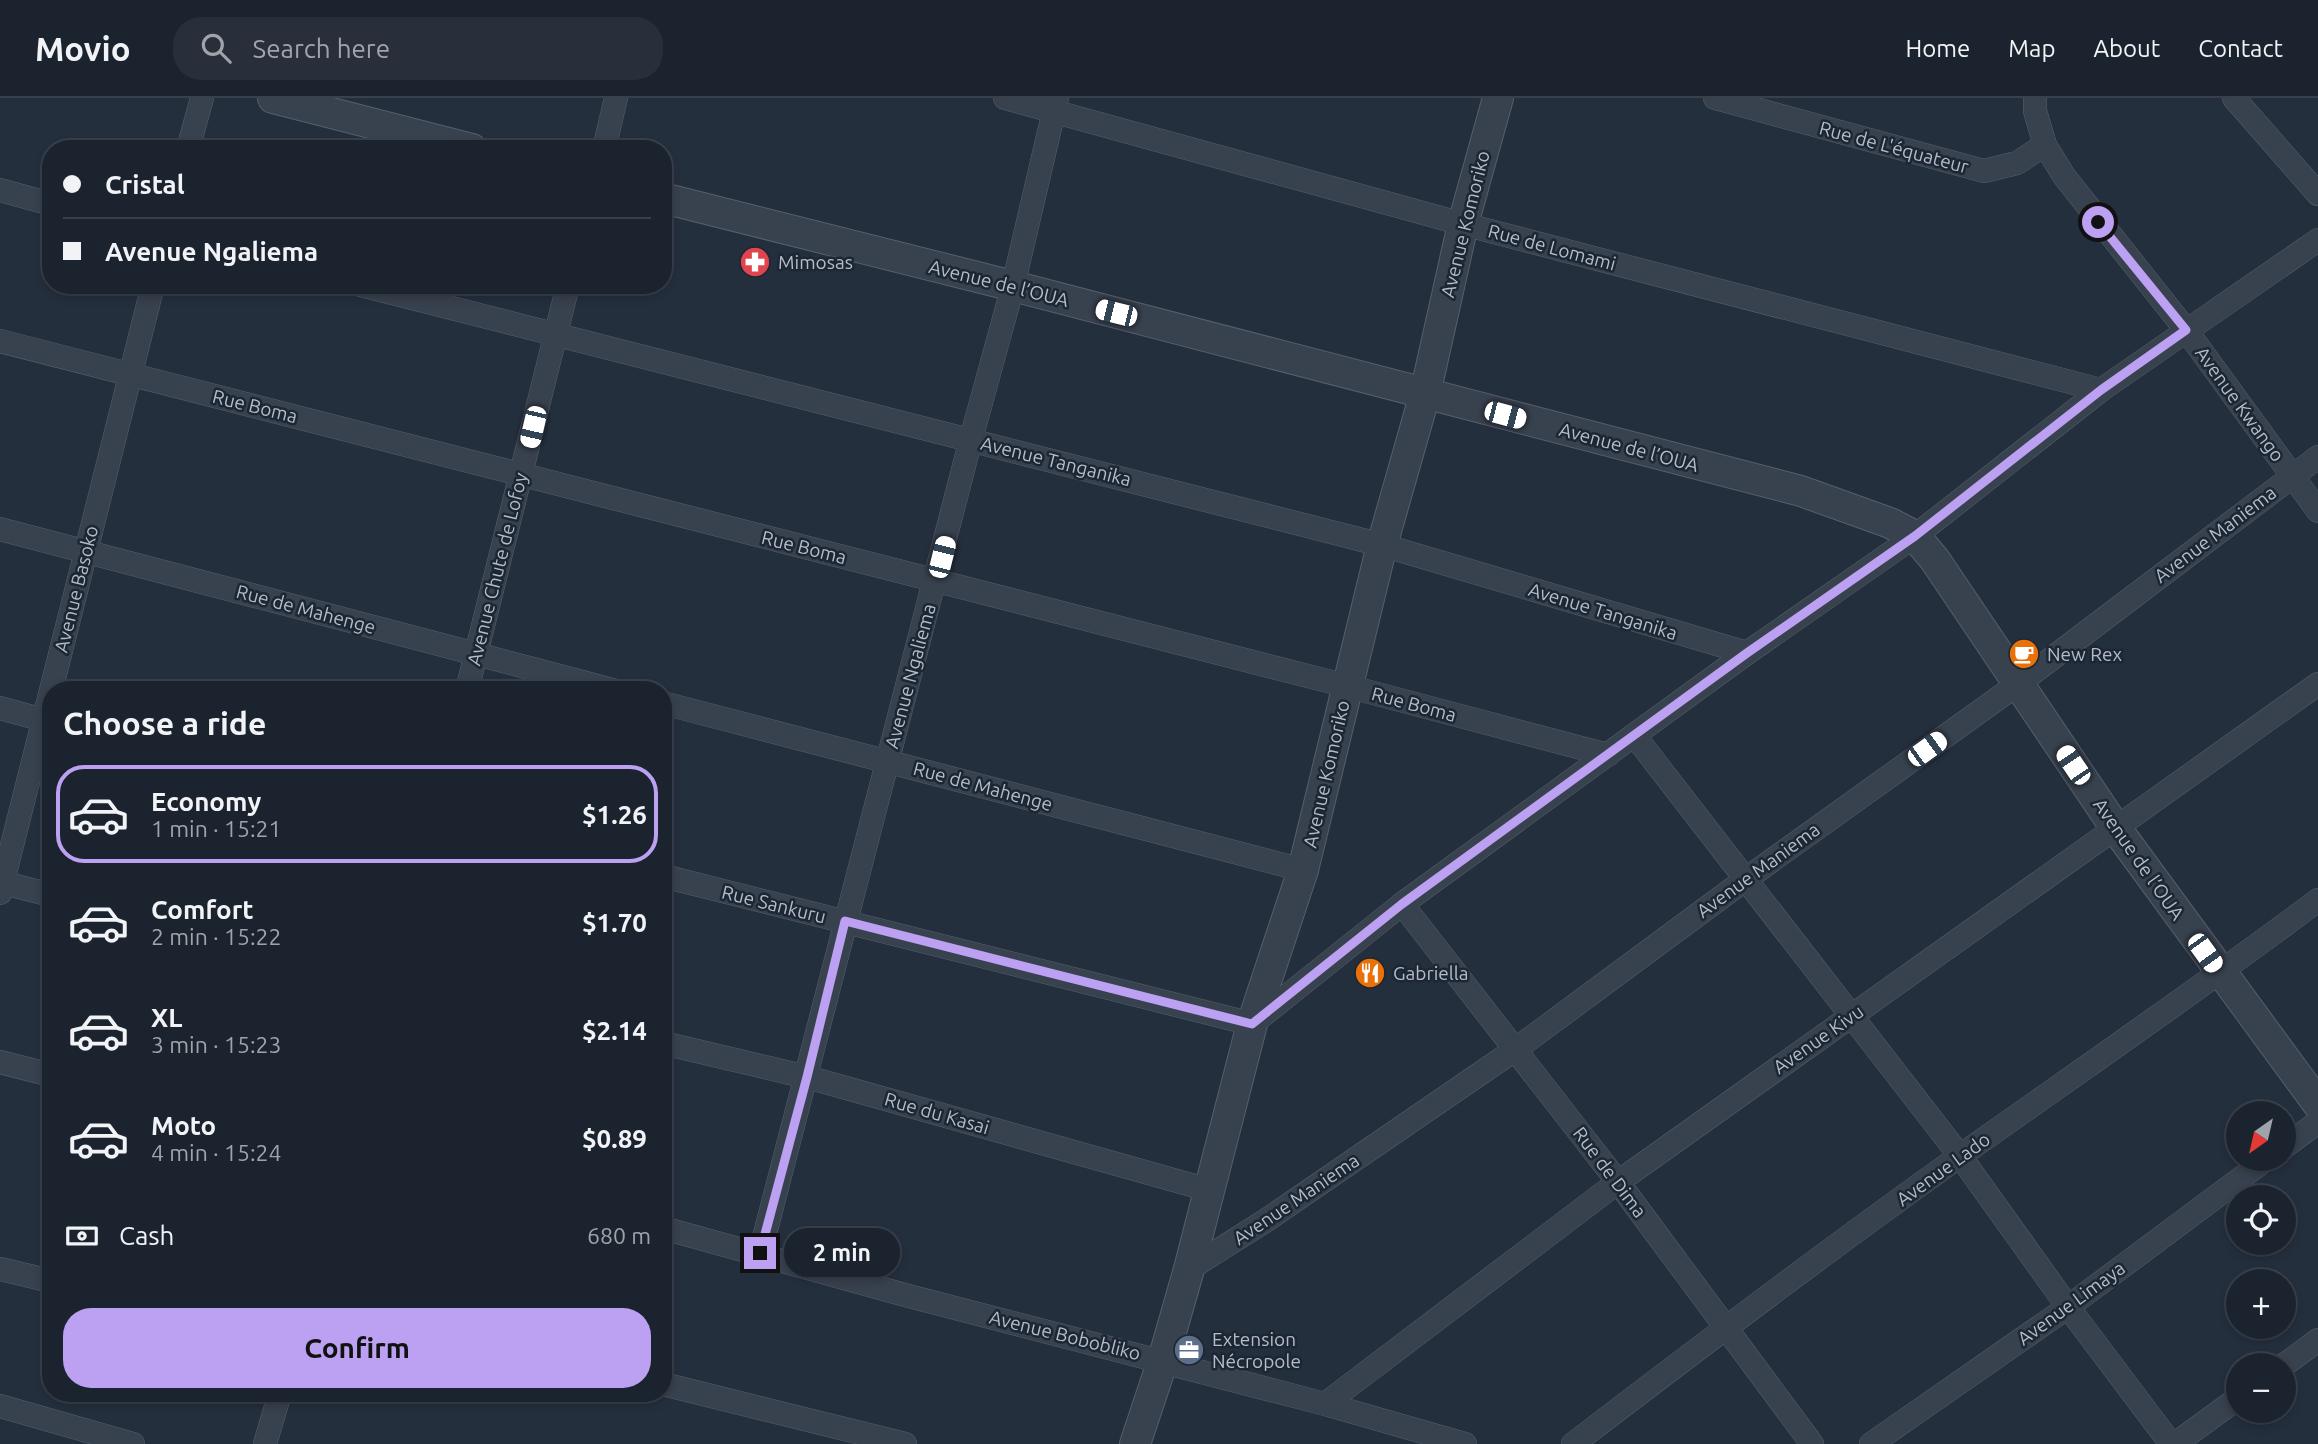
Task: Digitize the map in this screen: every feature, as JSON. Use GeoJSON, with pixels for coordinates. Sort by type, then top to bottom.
{"type":"FeatureCollection","features":[{"type":"Feature","properties":{"kind":"street"},"geometry":{"type":"LineString","coordinates":[[190,140],[202,98]]}},
{"type":"Feature","properties":{"kind":"street"},"geometry":{"type":"LineString","coordinates":[[274,98],[437,140]]}},
{"type":"Feature","properties":{"kind":"street"},"geometry":{"type":"LineString","coordinates":[[606,140],[617,98]]}},
{"type":"Feature","properties":{"kind":"street","name":"Rue de Lomami"},"geometry":{"type":"LineString","coordinates":[[1004,98],[1056,105],[1463,224],[2101,390]]}},
{"type":"Feature","properties":{"kind":"street","name":"Avenue Komoriko"},"geometry":{"type":"LineString","coordinates":[[1135,1444],[1189,1269],[1252,1024],[1303,870],[1382,545],[1424,394],[1463,224],[1497,98]]}},
{"type":"Feature","properties":{"kind":"street","name":"Rue de L'équateur"},"geometry":{"type":"LineString","coordinates":[[1715,98],[1984,171],[2017,163],[2045,145]]}},
{"type":"Feature","properties":{"kind":"street"},"geometry":{"type":"LineString","coordinates":[[2035,98],[2035,111],[2045,145]]}},
{"type":"Feature","properties":{"kind":"street"},"geometry":{"type":"LineString","coordinates":[[2234,98],[2318,194]]}},
{"type":"Feature","properties":{"kind":"street","name":"Avenue Ngaliema"},"geometry":{"type":"LineString","coordinates":[[760,1253],[1013,286],[1056,105]]}},
{"type":"Feature","properties":{"kind":"street","name":"Avenue Kwango"},"geometry":{"type":"LineString","coordinates":[[2045,145],[2082,201],[2186,330],[2318,511]]}},
{"type":"Feature","properties":{"kind":"street"},"geometry":{"type":"LineString","coordinates":[[0,190],[42,202]]}},
{"type":"Feature","properties":{"kind":"street","name":"Avenue de l’OUA"},"geometry":{"type":"LineString","coordinates":[[672,200],[1801,491],[1890,523],[1915,536],[1935,560],[2115,827],[2318,1104]]}},
{"type":"Feature","properties":{"kind":"street"},"geometry":{"type":"LineString","coordinates":[[1252,1024],[1402,904],[1747,653],[1915,536],[2101,390],[2318,240]]}},
{"type":"Feature","properties":{"kind":"street","name":"Avenue Basoko"},"geometry":{"type":"LineString","coordinates":[[56,681],[85,552],[151,294]]}},
{"type":"Feature","properties":{"kind":"street","name":"Avenue Tanganika"},"geometry":{"type":"LineString","coordinates":[[397,294],[1382,545],[1747,653]]}},
{"type":"Feature","properties":{"kind":"street","name":"Avenue Chute de Lofoy"},"geometry":{"type":"LineString","coordinates":[[469,681],[566,294]]}},
{"type":"Feature","properties":{"kind":"street","name":"Rue Boma"},"geometry":{"type":"LineString","coordinates":[[0,341],[1608,755]]}},
{"type":"Feature","properties":{"kind":"street","name":"Avenue Maniema"},"geometry":{"type":"LineString","coordinates":[[1189,1269],[1265,1221],[1516,1049],[1746,878],[2018,684],[2318,457]]}},
{"type":"Feature","properties":{"kind":"street","name":"Rue de Mahenge"},"geometry":{"type":"LineString","coordinates":[[0,528],[578,681]]}},
{"type":"Feature","properties":{"kind":"street","name":"Avenue Kivu"},"geometry":{"type":"LineString","coordinates":[[1325,1404],[1618,1182],[2318,684]]}},
{"type":"Feature","properties":{"kind":"street","name":"Rue de Mahenge"},"geometry":{"type":"LineString","coordinates":[[672,705],[1303,870]]}},
{"type":"Feature","properties":{"kind":"street"},"geometry":{"type":"LineString","coordinates":[[0,708],[42,720]]}},
{"type":"Feature","properties":{"kind":"street"},"geometry":{"type":"LineString","coordinates":[[1634,735],[1960,1156],[2068,1307],[2173,1444],[2226,1406]]}},
{"type":"Feature","properties":{"kind":"street","name":"Avenue Basoko"},"geometry":{"type":"LineString","coordinates":[[1,886],[42,739]]}},
{"type":"Feature","properties":{"kind":"street","name":"Rue Sankuru"},"geometry":{"type":"LineString","coordinates":[[672,878],[1252,1024]]}},
{"type":"Feature","properties":{"kind":"street"},"geometry":{"type":"LineString","coordinates":[[1,886],[42,893]]}},
{"type":"Feature","properties":{"kind":"street","name":"Avenue Lado"},"geometry":{"type":"LineString","coordinates":[[1573,1444],[1726,1326],[2318,900]]}},
{"type":"Feature","properties":{"kind":"street","name":"Rue de Dima"},"geometry":{"type":"LineString","coordinates":[[1402,904],[1618,1182],[1812,1444]]}},
{"type":"Feature","properties":{"kind":"street","name":"Rue du Kasai"},"geometry":{"type":"LineString","coordinates":[[672,1045],[807,1077],[1209,1190]]}},
{"type":"Feature","properties":{"kind":"street"},"geometry":{"type":"LineString","coordinates":[[0,1062],[42,1073]]}},
{"type":"Feature","properties":{"kind":"street"},"geometry":{"type":"LineString","coordinates":[[2296,1138],[2318,1122]]}},
{"type":"Feature","properties":{"kind":"street","name":"Avenue Limaya"},"geometry":{"type":"LineString","coordinates":[[1871,1444],[2068,1307],[2251,1171]]}},
{"type":"Feature","properties":{"kind":"street","name":"Avenue Bobobliko"},"geometry":{"type":"LineString","coordinates":[[672,1230],[905,1295],[1163,1360],[1465,1444]]}},
{"type":"Feature","properties":{"kind":"street"},"geometry":{"type":"LineString","coordinates":[[0,1269],[42,1279]]}},
{"type":"Feature","properties":{"kind":"street"},"geometry":{"type":"LineString","coordinates":[[2296,1356],[2318,1340]]}},
{"type":"Feature","properties":{"kind":"street"},"geometry":{"type":"LineString","coordinates":[[672,1386],[905,1444]]}},
{"type":"Feature","properties":{"kind":"street"},"geometry":{"type":"LineString","coordinates":[[265,1444],[277,1402]]}},
{"type":"Feature","properties":{"kind":"street"},"geometry":{"type":"LineString","coordinates":[[0,1406],[133,1444]]}},
{"type":"Feature","properties":{"kind":"place","name":"Mimosas"},"geometry":{"type":"Point","coordinates":[755,262]}},
{"type":"Feature","properties":{"kind":"place","name":"New Rex"},"geometry":{"type":"Point","coordinates":[2024,654]}},
{"type":"Feature","properties":{"kind":"place","name":"Gabriella"},"geometry":{"type":"Point","coordinates":[1370,973]}},
{"type":"Feature","properties":{"kind":"place","name":"Extension Nécropole"},"geometry":{"type":"Point","coordinates":[1189,1350]}},
{"type":"Feature","properties":{"kind":"route"},"geometry":{"type":"LineString","coordinates":[[760,1253],[845,921],[1252,1024],[1402,904],[1747,653],[1915,536],[2101,390],[2186,330],[2098,222]]}}]}
